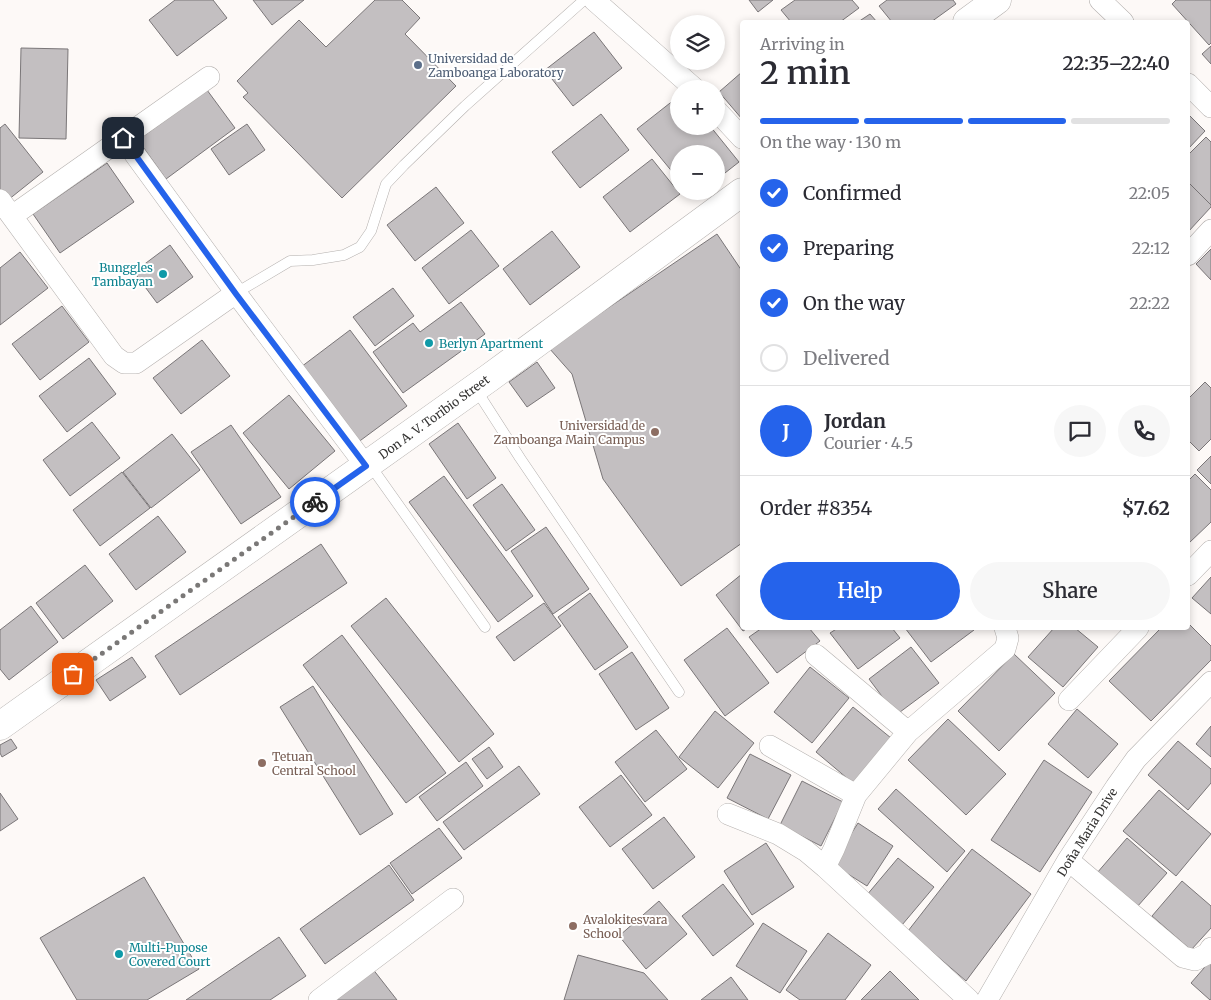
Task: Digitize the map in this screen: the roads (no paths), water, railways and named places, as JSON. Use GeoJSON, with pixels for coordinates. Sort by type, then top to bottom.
{"type":"FeatureCollection","features":[{"type":"Feature","properties":{"kind":"street"},"geometry":{"type":"LineString","coordinates":[[594,0],[685,80]]}},
{"type":"Feature","properties":{"kind":"street"},"geometry":{"type":"LineString","coordinates":[[970,20],[997,0]]}},
{"type":"Feature","properties":{"kind":"street"},"geometry":{"type":"LineString","coordinates":[[1100,0],[1121,20]]}},
{"type":"Feature","properties":{"kind":"street"},"geometry":{"type":"LineString","coordinates":[[209,77],[123,138],[6,208],[114,356],[124,363],[136,363],[236,294]]}},
{"type":"Feature","properties":{"kind":"street"},"geometry":{"type":"LineString","coordinates":[[1190,86],[1211,107]]}},
{"type":"Feature","properties":{"kind":"street"},"geometry":{"type":"LineString","coordinates":[[725,120],[740,136]]}},
{"type":"Feature","properties":{"kind":"street"},"geometry":{"type":"LineString","coordinates":[[123,138],[236,294],[367,465]]}},
{"type":"Feature","properties":{"kind":"street","name":"Don A. V. Toribio Street"},"geometry":{"type":"LineString","coordinates":[[0,726],[475,388],[740,193]]}},
{"type":"Feature","properties":{"kind":"street"},"geometry":{"type":"LineString","coordinates":[[1190,253],[1211,230]]}},
{"type":"Feature","properties":{"kind":"street"},"geometry":{"type":"LineString","coordinates":[[1190,574],[1211,551]]}},
{"type":"Feature","properties":{"kind":"street"},"geometry":{"type":"LineString","coordinates":[[825,867],[856,795],[908,732],[1005,649],[1008,638],[1006,630]]}},
{"type":"Feature","properties":{"kind":"street"},"geometry":{"type":"LineString","coordinates":[[1069,700],[1136,630]]}},
{"type":"Feature","properties":{"kind":"street"},"geometry":{"type":"LineString","coordinates":[[816,654],[908,732]]}},
{"type":"Feature","properties":{"kind":"street","name":"Doña Maria Drive"},"geometry":{"type":"LineString","coordinates":[[987,1000],[1068,860],[1116,786],[1136,759],[1211,682]]}},
{"type":"Feature","properties":{"kind":"street"},"geometry":{"type":"LineString","coordinates":[[770,746],[856,795]]}},
{"type":"Feature","properties":{"kind":"street"},"geometry":{"type":"LineString","coordinates":[[728,814],[778,834],[806,850],[968,1000]]}},
{"type":"Feature","properties":{"kind":"street"},"geometry":{"type":"LineString","coordinates":[[1068,860],[1183,957],[1195,960],[1207,954],[1211,948]]}},
{"type":"Feature","properties":{"kind":"street"},"geometry":{"type":"LineString","coordinates":[[319,1000],[453,899]]}},
{"type":"Feature","properties":{"kind":"lane"},"geometry":{"type":"LineString","coordinates":[[236,294],[290,261],[313,260],[344,255],[360,247],[371,232],[386,184],[464,106],[584,0]]}},
{"type":"Feature","properties":{"kind":"lane"},"geometry":{"type":"LineString","coordinates":[[475,388],[679,692]]}},
{"type":"Feature","properties":{"kind":"lane"},"geometry":{"type":"LineString","coordinates":[[367,465],[485,628]]}},
{"type":"Feature","properties":{"kind":"place","name":"Universidad de Zamboanga Laboratory"},"geometry":{"type":"Point","coordinates":[418,65]}},
{"type":"Feature","properties":{"kind":"place","name":"Bunggles Tambayan"},"geometry":{"type":"Point","coordinates":[163,274]}},
{"type":"Feature","properties":{"kind":"place","name":"Berlyn Apartment"},"geometry":{"type":"Point","coordinates":[429,343]}},
{"type":"Feature","properties":{"kind":"place","name":"Universidad de Zamboanga Main Campus"},"geometry":{"type":"Point","coordinates":[655,432]}},
{"type":"Feature","properties":{"kind":"place","name":"Tetuan Central School"},"geometry":{"type":"Point","coordinates":[262,763]}},
{"type":"Feature","properties":{"kind":"place","name":"Avalokitesvara School"},"geometry":{"type":"Point","coordinates":[573,926]}},
{"type":"Feature","properties":{"kind":"place","name":"Multi-Pupose Covered Court"},"geometry":{"type":"Point","coordinates":[119,954]}}]}
